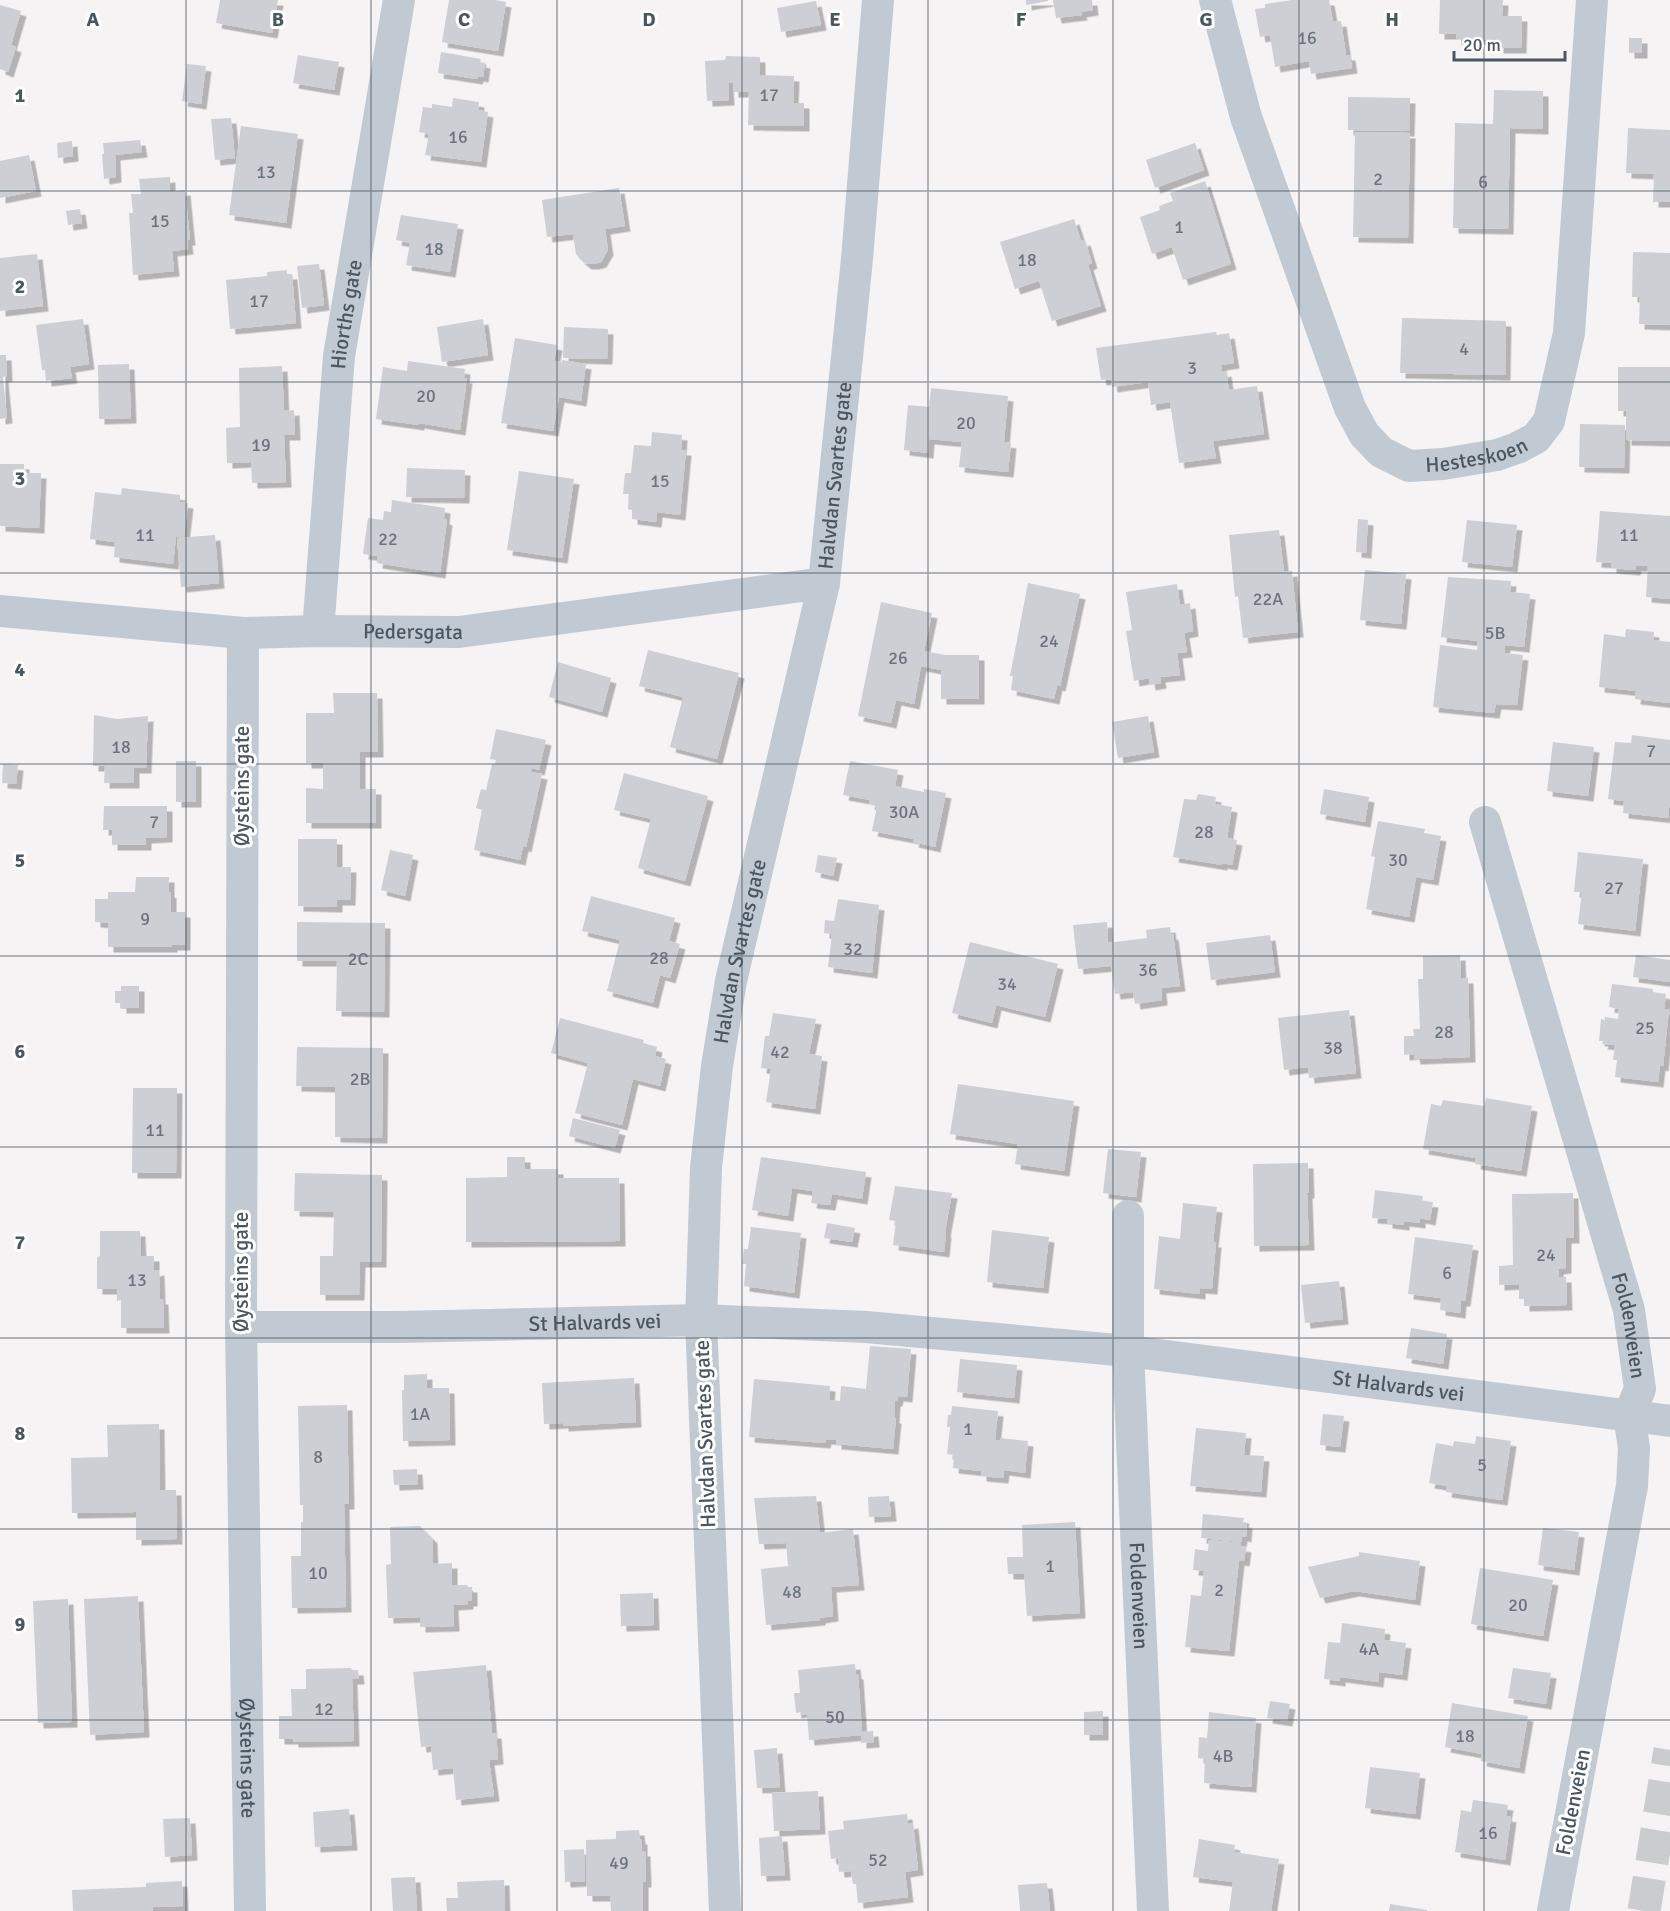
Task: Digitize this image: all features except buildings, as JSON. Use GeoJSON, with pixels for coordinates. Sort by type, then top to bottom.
{"type":"FeatureCollection","features":[{"type":"Feature","properties":{"kind":"street","name":"Hiorths gate"},"geometry":{"type":"LineString","coordinates":[[318,631],[339,356],[399,0]]}},
{"type":"Feature","properties":{"kind":"street","name":"Halvdan Svartes gate"},"geometry":{"type":"LineString","coordinates":[[725,1911],[701,1320],[705,1168],[717,1066],[729,991],[824,583],[857,259],[878,0]]}},
{"type":"Feature","properties":{"kind":"street","name":"Hesteskoen"},"geometry":{"type":"LineString","coordinates":[[1215,0],[1246,117],[1350,408],[1364,434],[1381,452],[1409,466],[1443,464],[1497,455],[1518,448],[1536,438],[1549,422],[1569,333],[1592,0]]}},
{"type":"Feature","properties":{"kind":"street","name":"Pedersgata"},"geometry":{"type":"LineString","coordinates":[[0,611],[243,633],[459,632],[824,583]]}},
{"type":"Feature","properties":{"kind":"street","name":"Øysteins gate"},"geometry":{"type":"LineString","coordinates":[[243,633],[241,1327],[250,1911]]}},
{"type":"Feature","properties":{"kind":"street","name":"Foldenveien"},"geometry":{"type":"LineString","coordinates":[[1485,822],[1629,1310],[1640,1389],[1629,1415],[1634,1448],[1632,1486],[1553,1911]]}},
{"type":"Feature","properties":{"kind":"street"},"geometry":{"type":"LineString","coordinates":[[1128,1216],[1128,1351]]}},
{"type":"Feature","properties":{"kind":"street","name":"St Halvards vei"},"geometry":{"type":"LineString","coordinates":[[241,1327],[701,1320],[866,1327],[1128,1351],[1670,1421]]}},
{"type":"Feature","properties":{"kind":"street","name":"Foldenveien"},"geometry":{"type":"LineString","coordinates":[[1128,1351],[1153,1911]]}},
{"type":"Feature","properties":{"kind":"tunnel"},"geometry":{"type":"LineString","coordinates":[[1644,1911],[1670,1750]]}}]}
